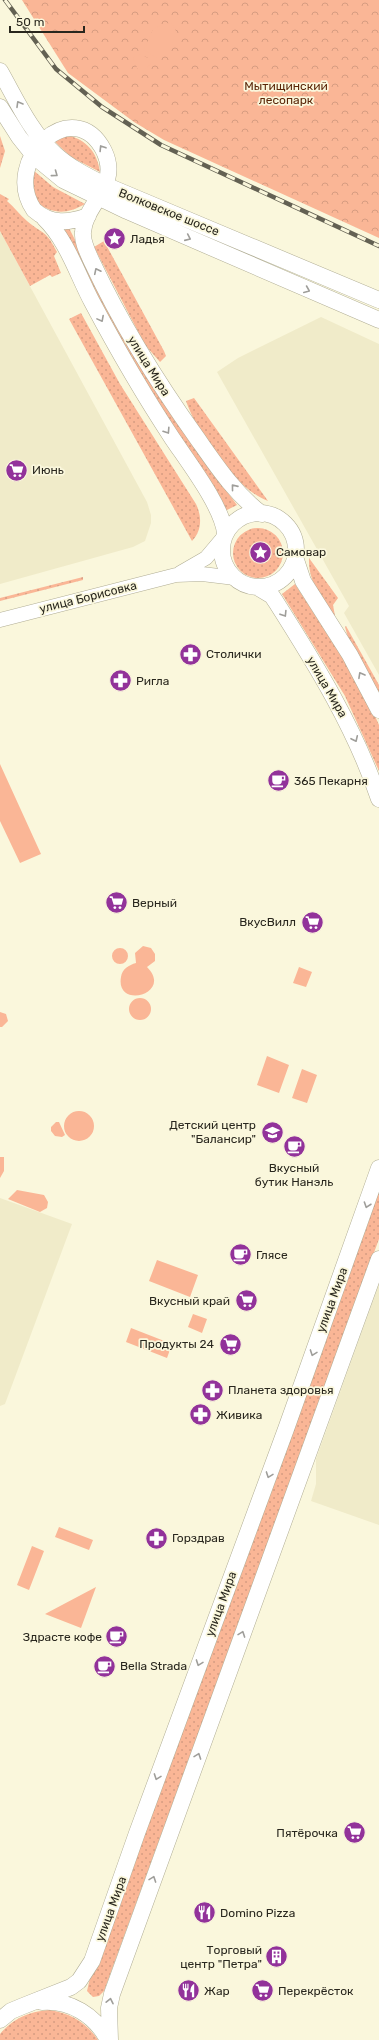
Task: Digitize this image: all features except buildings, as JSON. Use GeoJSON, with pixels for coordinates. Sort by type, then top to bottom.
{"type":"FeatureCollection","features":[{"type":"Feature","properties":{"kind":"main road","name":"Волковское шоссе"},"geometry":{"type":"LineString","coordinates":[[0,72],[40,136],[62,160],[101,192],[379,320]]}},
{"type":"Feature","properties":{"kind":"main road","name":"Волковское шоссе"},"geometry":{"type":"LineString","coordinates":[[0,107],[27,148],[53,173],[379,300]]}},
{"type":"Feature","properties":{"kind":"main road","name":"улица Мира"},"geometry":{"type":"LineString","coordinates":[[224,536],[220,517],[205,490],[142,393],[98,314],[60,237],[44,218],[24,200],[17,182],[17,167],[27,148],[40,136],[52,130],[62,128],[78,130],[91,136],[103,149],[107,158],[109,171],[101,192],[88,216],[83,231],[83,238],[89,254],[122,321],[164,391],[205,450],[237,491],[262,514]]}},
{"type":"Feature","properties":{"kind":"main road"},"geometry":{"type":"LineString","coordinates":[[44,218],[60,222],[68,222],[88,216]]}},
{"type":"Feature","properties":{"kind":"main road"},"geometry":{"type":"LineString","coordinates":[[295,557],[282,576],[272,583],[257,586],[247,585],[230,574],[223,558],[224,536],[241,519],[262,514],[278,518],[289,528],[296,546],[295,557],[303,581],[350,655],[379,710]]}},
{"type":"Feature","properties":{"kind":"main road","name":"улица Мира"},"geometry":{"type":"LineString","coordinates":[[257,586],[272,596],[325,680],[358,744],[379,799]]}},
{"type":"Feature","properties":{"kind":"main road","name":"улица Мира"},"geometry":{"type":"LineString","coordinates":[[9,2013],[71,1987],[79,1981],[92,1961],[141,1820],[288,1422],[379,1168]]}},
{"type":"Feature","properties":{"kind":"main road","name":"улица Мира"},"geometry":{"type":"LineString","coordinates":[[109,2040],[109,2008],[112,1994],[379,1259]]}},
{"type":"Feature","properties":{"kind":"main road","name":"улица Мира"},"geometry":{"type":"LineString","coordinates":[[9,2013],[49,2001],[75,2008],[87,2014],[109,2040]]}},
{"type":"Feature","properties":{"kind":"street","name":"улица Борисовка"},"geometry":{"type":"LineString","coordinates":[[176,575],[206,558],[224,536]]}},
{"type":"Feature","properties":{"kind":"street","name":"улица Борисовка"},"geometry":{"type":"LineString","coordinates":[[0,620],[176,575],[202,574],[235,578]]}},
{"type":"Feature","properties":{"kind":"shaded area"},"geometry":{"type":"Polygon","coordinates":[[[0,231],[147,502],[151,515],[151,523],[145,541],[133,547],[0,584],[0,231]]]}},
{"type":"Feature","properties":{"kind":"shaded area"},"geometry":{"type":"Polygon","coordinates":[[[321,317],[379,344],[379,675],[344,613],[349,606],[217,372],[238,358],[321,317]]]}},
{"type":"Feature","properties":{"kind":"shaded area"},"geometry":{"type":"Polygon","coordinates":[[[0,1198],[72,1224],[5,1404],[0,1406],[0,1198]]]}},
{"type":"Feature","properties":{"kind":"shaded area"},"geometry":{"type":"Polygon","coordinates":[[[379,1284],[379,1525],[311,1501],[316,1484],[316,1459],[379,1284]]]}},
{"type":"Feature","properties":{"kind":"green space","name":"Мытищинский лесопарк"},"geometry":{"type":"Polygon","coordinates":[[[22,0],[379,0],[379,238],[164,140],[134,122],[68,73],[22,0]]]}},
{"type":"Feature","properties":{"kind":"green space"},"geometry":{"type":"Polygon","coordinates":[[[166,23],[172,24],[176,31],[172,43],[157,58],[144,50],[153,29],[166,23]]]}},
{"type":"Feature","properties":{"kind":"green space"},"geometry":{"type":"Polygon","coordinates":[[[140,54],[154,61],[144,70],[138,70],[133,58],[140,54]]]}},
{"type":"Feature","properties":{"kind":"green space"},"geometry":{"type":"Polygon","coordinates":[[[67,135],[80,140],[90,148],[99,165],[100,172],[71,157],[50,137],[67,135]]]}},
{"type":"Feature","properties":{"kind":"green space"},"geometry":{"type":"Polygon","coordinates":[[[0,136],[5,151],[0,168],[0,136]]]}},
{"type":"Feature","properties":{"kind":"green space"},"geometry":{"type":"Polygon","coordinates":[[[26,164],[53,187],[85,204],[72,210],[60,212],[48,209],[35,202],[26,164]]]}},
{"type":"Feature","properties":{"kind":"green space"},"geometry":{"type":"Polygon","coordinates":[[[0,194],[9,199],[7,201],[27,221],[47,236],[57,252],[54,256],[61,273],[52,277],[50,275],[30,286],[0,231],[0,194]]]}},
{"type":"Feature","properties":{"kind":"green space"},"geometry":{"type":"Polygon","coordinates":[[[69,228],[107,303],[216,477],[237,505],[225,511],[131,360],[64,230],[69,228]]]}},
{"type":"Feature","properties":{"kind":"green space"},"geometry":{"type":"Polygon","coordinates":[[[104,241],[164,351],[166,356],[160,362],[145,345],[94,247],[104,241]]]}},
{"type":"Feature","properties":{"kind":"green space"},"geometry":{"type":"Polygon","coordinates":[[[81,313],[120,384],[196,504],[200,523],[198,533],[192,541],[69,319],[81,313]]]}},
{"type":"Feature","properties":{"kind":"green space"},"geometry":{"type":"Polygon","coordinates":[[[194,398],[268,501],[255,495],[230,473],[208,444],[191,414],[186,401],[194,398]]]}},
{"type":"Feature","properties":{"kind":"green space"},"geometry":{"type":"Polygon","coordinates":[[[258,528],[272,532],[279,539],[283,553],[279,567],[272,574],[258,578],[244,574],[237,567],[233,553],[237,539],[244,532],[258,528]]]}},
{"type":"Feature","properties":{"kind":"green space"},"geometry":{"type":"Polygon","coordinates":[[[309,558],[338,598],[333,605],[335,616],[316,589],[309,566],[309,558]]]}},
{"type":"Feature","properties":{"kind":"green space"},"geometry":{"type":"Polygon","coordinates":[[[83,577],[83,580],[0,601],[0,598],[83,577]]]}},
{"type":"Feature","properties":{"kind":"green space"},"geometry":{"type":"Polygon","coordinates":[[[295,584],[353,674],[379,725],[379,771],[345,696],[282,594],[295,584]]]}},
{"type":"Feature","properties":{"kind":"green space"},"geometry":{"type":"Polygon","coordinates":[[[346,626],[379,685],[379,694],[349,641],[346,626]]]}},
{"type":"Feature","properties":{"kind":"green space"},"geometry":{"type":"Polygon","coordinates":[[[0,764],[41,854],[20,863],[0,821],[0,764]]]}},
{"type":"Feature","properties":{"kind":"green space"},"geometry":{"type":"Polygon","coordinates":[[[143,946],[151,948],[155,954],[155,961],[147,967],[153,977],[153,985],[149,991],[142,994],[134,995],[126,993],[122,987],[121,977],[126,968],[136,963],[135,953],[143,946]]]}},
{"type":"Feature","properties":{"kind":"green space"},"geometry":{"type":"Polygon","coordinates":[[[120,948],[126,950],[128,956],[126,962],[120,964],[114,962],[112,956],[114,950],[120,948]]]}},
{"type":"Feature","properties":{"kind":"green space"},"geometry":{"type":"Polygon","coordinates":[[[299,967],[312,972],[306,987],[293,983],[299,967]]]}},
{"type":"Feature","properties":{"kind":"green space"},"geometry":{"type":"Polygon","coordinates":[[[140,998],[148,1001],[151,1009],[148,1017],[140,1020],[132,1017],[129,1009],[132,1001],[140,998]]]}},
{"type":"Feature","properties":{"kind":"green space"},"geometry":{"type":"Polygon","coordinates":[[[0,1012],[6,1014],[8,1021],[2,1027],[0,1027],[0,1012]]]}},
{"type":"Feature","properties":{"kind":"green space"},"geometry":{"type":"Polygon","coordinates":[[[267,1056],[289,1065],[279,1093],[257,1085],[267,1056]]]}},
{"type":"Feature","properties":{"kind":"green space"},"geometry":{"type":"Polygon","coordinates":[[[302,1069],[317,1075],[307,1103],[292,1098],[302,1069]]]}},
{"type":"Feature","properties":{"kind":"green space"},"geometry":{"type":"Polygon","coordinates":[[[79,1111],[90,1115],[94,1126],[90,1137],[79,1141],[68,1137],[64,1126],[68,1115],[79,1111]]]}},
{"type":"Feature","properties":{"kind":"green space"},"geometry":{"type":"Polygon","coordinates":[[[56,1122],[59,1122],[65,1135],[62,1137],[55,1136],[51,1131],[51,1127],[56,1122]]]}},
{"type":"Feature","properties":{"kind":"green space"},"geometry":{"type":"Polygon","coordinates":[[[0,1157],[4,1157],[4,1171],[0,1178],[0,1157]]]}},
{"type":"Feature","properties":{"kind":"green space"},"geometry":{"type":"Polygon","coordinates":[[[379,1189],[379,1239],[104,1991],[99,1996],[93,1997],[87,1991],[92,1969],[379,1189]]]}},
{"type":"Feature","properties":{"kind":"green space"},"geometry":{"type":"Polygon","coordinates":[[[17,1190],[44,1195],[48,1202],[47,1208],[40,1212],[8,1199],[17,1190]]]}},
{"type":"Feature","properties":{"kind":"green space"},"geometry":{"type":"Polygon","coordinates":[[[157,1260],[198,1275],[190,1297],[149,1281],[157,1260]]]}},
{"type":"Feature","properties":{"kind":"green space"},"geometry":{"type":"Polygon","coordinates":[[[193,1314],[207,1319],[202,1333],[188,1327],[193,1314]]]}},
{"type":"Feature","properties":{"kind":"green space"},"geometry":{"type":"Polygon","coordinates":[[[131,1328],[172,1344],[167,1358],[126,1342],[131,1328]]]}},
{"type":"Feature","properties":{"kind":"green space"},"geometry":{"type":"Polygon","coordinates":[[[59,1527],[93,1540],[89,1550],[55,1537],[59,1527]]]}},
{"type":"Feature","properties":{"kind":"green space"},"geometry":{"type":"Polygon","coordinates":[[[32,1546],[44,1551],[29,1590],[17,1585],[32,1546]]]}},
{"type":"Feature","properties":{"kind":"green space"},"geometry":{"type":"Polygon","coordinates":[[[96,1587],[81,1628],[45,1614],[96,1587]]]}},
{"type":"Feature","properties":{"kind":"green space"},"geometry":{"type":"Polygon","coordinates":[[[49,2010],[64,2013],[77,2019],[88,2028],[98,2040],[0,2040],[0,2034],[5,2028],[16,2020],[34,2012],[49,2010]]]}},
{"type":"Feature","properties":{"kind":"railway"},"geometry":{"type":"LineString","coordinates":[[5,0],[56,69],[102,107],[161,145],[379,246]]}},
{"type":"Feature","properties":{"kind":"place","name":"Ладья"},"geometry":{"type":"Point","coordinates":[115,239]}},
{"type":"Feature","properties":{"kind":"place","name":"Июнь"},"geometry":{"type":"Point","coordinates":[16,470]}},
{"type":"Feature","properties":{"kind":"place","name":"Самовар"},"geometry":{"type":"Point","coordinates":[261,552]}},
{"type":"Feature","properties":{"kind":"place","name":"Столички"},"geometry":{"type":"Point","coordinates":[190,654]}},
{"type":"Feature","properties":{"kind":"place","name":"Ригла"},"geometry":{"type":"Point","coordinates":[121,681]}},
{"type":"Feature","properties":{"kind":"place","name":"365 Пекарня"},"geometry":{"type":"Point","coordinates":[279,781]}},
{"type":"Feature","properties":{"kind":"place","name":"Верный"},"geometry":{"type":"Point","coordinates":[117,903]}},
{"type":"Feature","properties":{"kind":"place","name":"ВкусВилл"},"geometry":{"type":"Point","coordinates":[312,922]}},
{"type":"Feature","properties":{"kind":"place","name":"Детский центр \"Балансир\""},"geometry":{"type":"Point","coordinates":[272,1132]}},
{"type":"Feature","properties":{"kind":"place","name":"Вкусный бутик Нанэль"},"geometry":{"type":"Point","coordinates":[294,1147]}},
{"type":"Feature","properties":{"kind":"place","name":"Глясе"},"geometry":{"type":"Point","coordinates":[240,1255]}},
{"type":"Feature","properties":{"kind":"place","name":"Вкусный край"},"geometry":{"type":"Point","coordinates":[246,1301]}},
{"type":"Feature","properties":{"kind":"place","name":"Продукты 24"},"geometry":{"type":"Point","coordinates":[230,1344]}},
{"type":"Feature","properties":{"kind":"place","name":"Планета здоровья"},"geometry":{"type":"Point","coordinates":[213,1390]}},
{"type":"Feature","properties":{"kind":"place","name":"Живика"},"geometry":{"type":"Point","coordinates":[201,1415]}},
{"type":"Feature","properties":{"kind":"place","name":"Горздрав"},"geometry":{"type":"Point","coordinates":[156,1538]}},
{"type":"Feature","properties":{"kind":"place","name":"Здрасте кофе"},"geometry":{"type":"Point","coordinates":[117,1637]}},
{"type":"Feature","properties":{"kind":"place","name":"Bella Strada"},"geometry":{"type":"Point","coordinates":[104,1666]}},
{"type":"Feature","properties":{"kind":"place","name":"Пятёрочка"},"geometry":{"type":"Point","coordinates":[354,1833]}},
{"type":"Feature","properties":{"kind":"place","name":"Domino Pizza"},"geometry":{"type":"Point","coordinates":[204,1913]}},
{"type":"Feature","properties":{"kind":"place","name":"Торговый центр \"Петра\""},"geometry":{"type":"Point","coordinates":[277,1957]}},
{"type":"Feature","properties":{"kind":"place","name":"Жар"},"geometry":{"type":"Point","coordinates":[189,1991]}},
{"type":"Feature","properties":{"kind":"place","name":"Перекрёсток"},"geometry":{"type":"Point","coordinates":[263,1991]}}]}
